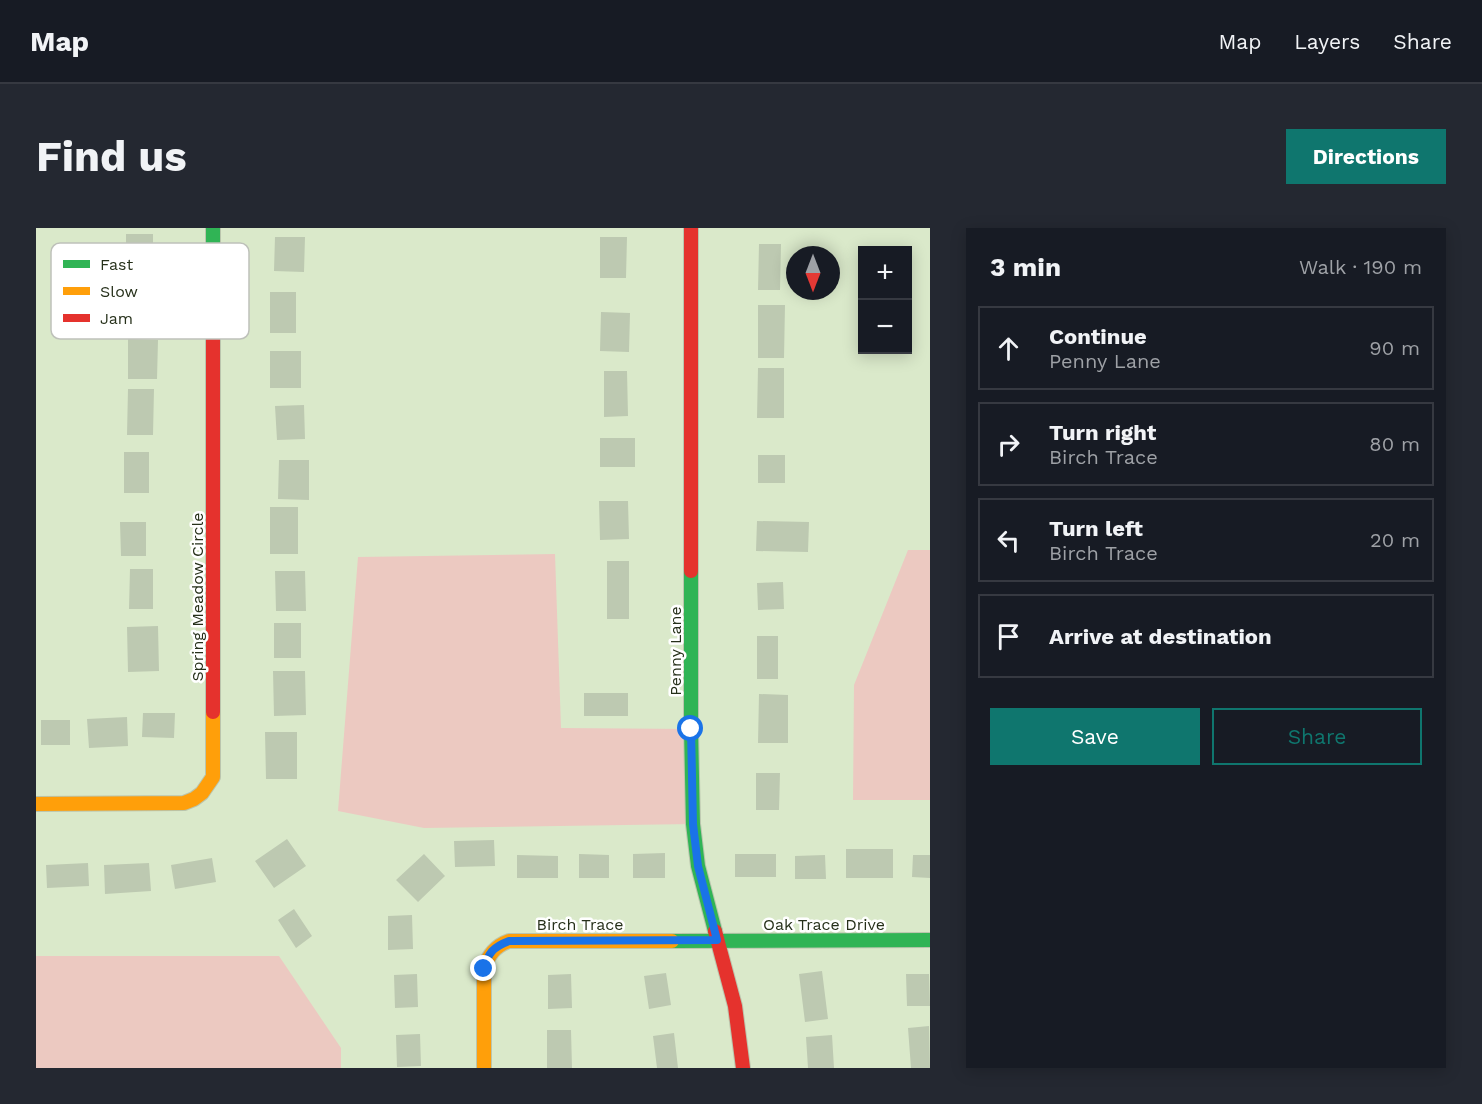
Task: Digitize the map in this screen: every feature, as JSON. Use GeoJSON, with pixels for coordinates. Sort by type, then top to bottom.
{"type":"FeatureCollection","features":[{"type":"Feature","properties":{"kind":"street","name":"Penny Lane"},"geometry":{"type":"LineString","coordinates":[[691,228],[693,824],[698,866],[735,1006],[744,1068]]}},
{"type":"Feature","properties":{"kind":"street","name":"Spring Meadow Circle"},"geometry":{"type":"LineString","coordinates":[[36,804],[184,803],[201,795],[213,777],[213,339]]}},
{"type":"Feature","properties":{"kind":"street","name":"Birch Trace"},"geometry":{"type":"LineString","coordinates":[[484,1068],[484,969],[492,950],[501,944],[527,940],[717,940]]}},
{"type":"Feature","properties":{"kind":"street","name":"Oak Trace Drive"},"geometry":{"type":"LineString","coordinates":[[717,940],[930,940]]}},
{"type":"Feature","properties":{"kind":"shaded area"},"geometry":{"type":"Polygon","coordinates":[[[908,550],[930,550],[930,800],[853,800],[854,685],[908,550]]]}},
{"type":"Feature","properties":{"kind":"shaded area"},"geometry":{"type":"Polygon","coordinates":[[[555,554],[561,728],[691,729],[693,824],[424,828],[338,811],[358,557],[555,554]]]}},
{"type":"Feature","properties":{"kind":"shaded area"},"geometry":{"type":"Polygon","coordinates":[[[36,956],[279,956],[341,1048],[341,1068],[36,1068],[36,956]]]}},
{"type":"Feature","properties":{"kind":"building"},"geometry":{"type":"Polygon","coordinates":[[[126,234],[153,234],[153,243],[126,243],[126,234]]]}},
{"type":"Feature","properties":{"kind":"building"},"geometry":{"type":"Polygon","coordinates":[[[275,237],[305,237],[304,272],[274,271],[275,237]]]}},
{"type":"Feature","properties":{"kind":"building"},"geometry":{"type":"Polygon","coordinates":[[[600,237],[627,237],[626,278],[600,278],[600,237]]]}},
{"type":"Feature","properties":{"kind":"building"},"geometry":{"type":"Polygon","coordinates":[[[759,244],[781,244],[780,290],[758,290],[759,244]]]}},
{"type":"Feature","properties":{"kind":"building"},"geometry":{"type":"Polygon","coordinates":[[[270,292],[296,292],[296,333],[270,333],[270,292]]]}},
{"type":"Feature","properties":{"kind":"building"},"geometry":{"type":"Polygon","coordinates":[[[758,305],[785,305],[784,358],[758,358],[758,305]]]}},
{"type":"Feature","properties":{"kind":"building"},"geometry":{"type":"Polygon","coordinates":[[[601,312],[630,313],[629,352],[600,351],[601,312]]]}},
{"type":"Feature","properties":{"kind":"building"},"geometry":{"type":"Polygon","coordinates":[[[128,339],[158,340],[157,379],[128,379],[128,339]]]}},
{"type":"Feature","properties":{"kind":"building"},"geometry":{"type":"Polygon","coordinates":[[[270,351],[301,351],[301,388],[270,388],[270,351]]]}},
{"type":"Feature","properties":{"kind":"building"},"geometry":{"type":"Polygon","coordinates":[[[758,368],[784,368],[784,418],[757,418],[758,368]]]}},
{"type":"Feature","properties":{"kind":"building"},"geometry":{"type":"Polygon","coordinates":[[[604,371],[627,371],[628,416],[604,417],[604,371]]]}},
{"type":"Feature","properties":{"kind":"building"},"geometry":{"type":"Polygon","coordinates":[[[128,389],[154,389],[153,435],[127,435],[128,389]]]}},
{"type":"Feature","properties":{"kind":"building"},"geometry":{"type":"Polygon","coordinates":[[[304,405],[305,439],[277,440],[275,406],[304,405]]]}},
{"type":"Feature","properties":{"kind":"building"},"geometry":{"type":"Polygon","coordinates":[[[600,438],[635,438],[635,467],[600,467],[600,438]]]}},
{"type":"Feature","properties":{"kind":"building"},"geometry":{"type":"Polygon","coordinates":[[[124,452],[149,452],[149,493],[124,493],[124,452]]]}},
{"type":"Feature","properties":{"kind":"building"},"geometry":{"type":"Polygon","coordinates":[[[758,455],[785,455],[785,483],[758,483],[758,455]]]}},
{"type":"Feature","properties":{"kind":"building"},"geometry":{"type":"Polygon","coordinates":[[[279,460],[309,460],[309,500],[278,499],[279,460]]]}},
{"type":"Feature","properties":{"kind":"building"},"geometry":{"type":"Polygon","coordinates":[[[599,501],[628,501],[629,539],[600,540],[599,501]]]}},
{"type":"Feature","properties":{"kind":"building"},"geometry":{"type":"Polygon","coordinates":[[[270,507],[298,507],[298,554],[270,554],[270,507]]]}},
{"type":"Feature","properties":{"kind":"building"},"geometry":{"type":"Polygon","coordinates":[[[757,521],[809,522],[808,552],[756,551],[757,521]]]}},
{"type":"Feature","properties":{"kind":"building"},"geometry":{"type":"Polygon","coordinates":[[[120,522],[146,522],[146,556],[121,556],[120,522]]]}},
{"type":"Feature","properties":{"kind":"building"},"geometry":{"type":"Polygon","coordinates":[[[607,561],[629,561],[629,619],[607,619],[607,561]]]}},
{"type":"Feature","properties":{"kind":"building"},"geometry":{"type":"Polygon","coordinates":[[[130,569],[153,569],[153,609],[129,609],[130,569]]]}},
{"type":"Feature","properties":{"kind":"building"},"geometry":{"type":"Polygon","coordinates":[[[275,571],[305,571],[306,611],[276,611],[275,571]]]}},
{"type":"Feature","properties":{"kind":"building"},"geometry":{"type":"Polygon","coordinates":[[[783,582],[784,609],[758,610],[757,583],[783,582]]]}},
{"type":"Feature","properties":{"kind":"building"},"geometry":{"type":"Polygon","coordinates":[[[274,623],[301,623],[301,658],[274,658],[274,623]]]}},
{"type":"Feature","properties":{"kind":"building"},"geometry":{"type":"Polygon","coordinates":[[[158,626],[159,671],[128,672],[127,627],[158,626]]]}},
{"type":"Feature","properties":{"kind":"building"},"geometry":{"type":"Polygon","coordinates":[[[757,636],[778,636],[778,679],[757,679],[757,636]]]}},
{"type":"Feature","properties":{"kind":"building"},"geometry":{"type":"Polygon","coordinates":[[[273,671],[305,671],[306,715],[274,716],[273,671]]]}},
{"type":"Feature","properties":{"kind":"building"},"geometry":{"type":"Polygon","coordinates":[[[584,693],[628,693],[628,716],[584,716],[584,693]]]}},
{"type":"Feature","properties":{"kind":"building"},"geometry":{"type":"Polygon","coordinates":[[[759,694],[788,695],[788,743],[758,743],[759,694]]]}},
{"type":"Feature","properties":{"kind":"building"},"geometry":{"type":"Polygon","coordinates":[[[143,713],[175,713],[174,738],[142,737],[143,713]]]}},
{"type":"Feature","properties":{"kind":"building"},"geometry":{"type":"Polygon","coordinates":[[[127,717],[128,746],[89,748],[87,719],[127,717]]]}},
{"type":"Feature","properties":{"kind":"building"},"geometry":{"type":"Polygon","coordinates":[[[41,720],[70,720],[70,745],[41,745],[41,720]]]}},
{"type":"Feature","properties":{"kind":"building"},"geometry":{"type":"Polygon","coordinates":[[[265,732],[297,732],[297,779],[266,779],[265,732]]]}},
{"type":"Feature","properties":{"kind":"building"},"geometry":{"type":"Polygon","coordinates":[[[756,773],[780,773],[779,810],[756,810],[756,773]]]}},
{"type":"Feature","properties":{"kind":"building"},"geometry":{"type":"Polygon","coordinates":[[[287,839],[306,866],[274,888],[255,861],[287,839]]]}},
{"type":"Feature","properties":{"kind":"building"},"geometry":{"type":"Polygon","coordinates":[[[494,840],[495,866],[455,867],[454,841],[494,840]]]}},
{"type":"Feature","properties":{"kind":"building"},"geometry":{"type":"Polygon","coordinates":[[[846,849],[893,849],[893,878],[846,878],[846,849]]]}},
{"type":"Feature","properties":{"kind":"building"},"geometry":{"type":"Polygon","coordinates":[[[665,853],[665,878],[633,878],[633,854],[665,853]]]}},
{"type":"Feature","properties":{"kind":"building"},"geometry":{"type":"Polygon","coordinates":[[[424,854],[445,876],[418,902],[396,880],[424,854]]]}},
{"type":"Feature","properties":{"kind":"building"},"geometry":{"type":"Polygon","coordinates":[[[579,854],[609,855],[609,878],[579,878],[579,854]]]}},
{"type":"Feature","properties":{"kind":"building"},"geometry":{"type":"Polygon","coordinates":[[[735,854],[776,854],[776,877],[735,877],[735,854]]]}},
{"type":"Feature","properties":{"kind":"building"},"geometry":{"type":"Polygon","coordinates":[[[517,855],[558,856],[558,878],[517,878],[517,855]]]}},
{"type":"Feature","properties":{"kind":"building"},"geometry":{"type":"Polygon","coordinates":[[[825,855],[826,879],[795,879],[795,856],[825,855]]]}},
{"type":"Feature","properties":{"kind":"building"},"geometry":{"type":"Polygon","coordinates":[[[913,855],[930,855],[930,878],[912,877],[913,855]]]}},
{"type":"Feature","properties":{"kind":"building"},"geometry":{"type":"Polygon","coordinates":[[[212,858],[216,882],[175,889],[171,865],[212,858]]]}},
{"type":"Feature","properties":{"kind":"building"},"geometry":{"type":"Polygon","coordinates":[[[88,863],[89,886],[47,888],[46,865],[88,863]]]}},
{"type":"Feature","properties":{"kind":"building"},"geometry":{"type":"Polygon","coordinates":[[[149,863],[151,891],[105,894],[104,865],[149,863]]]}},
{"type":"Feature","properties":{"kind":"building"},"geometry":{"type":"Polygon","coordinates":[[[294,909],[312,936],[296,948],[278,920],[294,909]]]}},
{"type":"Feature","properties":{"kind":"building"},"geometry":{"type":"Polygon","coordinates":[[[412,915],[413,949],[388,950],[388,916],[412,915]]]}},
{"type":"Feature","properties":{"kind":"building"},"geometry":{"type":"Polygon","coordinates":[[[822,971],[828,1019],[805,1022],[799,974],[822,971]]]}},
{"type":"Feature","properties":{"kind":"building"},"geometry":{"type":"Polygon","coordinates":[[[666,973],[671,1005],[649,1009],[644,976],[666,973]]]}},
{"type":"Feature","properties":{"kind":"building"},"geometry":{"type":"Polygon","coordinates":[[[417,974],[418,1007],[395,1008],[394,975],[417,974]]]}},
{"type":"Feature","properties":{"kind":"building"},"geometry":{"type":"Polygon","coordinates":[[[571,974],[572,1008],[548,1009],[548,975],[571,974]]]}},
{"type":"Feature","properties":{"kind":"building"},"geometry":{"type":"Polygon","coordinates":[[[906,974],[929,974],[930,1006],[907,1006],[906,974]]]}},
{"type":"Feature","properties":{"kind":"building"},"geometry":{"type":"Polygon","coordinates":[[[929,1026],[930,1068],[911,1068],[908,1028],[929,1026]]]}},
{"type":"Feature","properties":{"kind":"building"},"geometry":{"type":"Polygon","coordinates":[[[547,1030],[571,1030],[572,1068],[547,1068],[547,1030]]]}},
{"type":"Feature","properties":{"kind":"building"},"geometry":{"type":"Polygon","coordinates":[[[674,1033],[678,1068],[657,1068],[653,1036],[674,1033]]]}},
{"type":"Feature","properties":{"kind":"building"},"geometry":{"type":"Polygon","coordinates":[[[420,1034],[421,1066],[397,1067],[396,1035],[420,1034]]]}},
{"type":"Feature","properties":{"kind":"building"},"geometry":{"type":"Polygon","coordinates":[[[832,1035],[834,1068],[808,1068],[806,1037],[832,1035]]]}},
{"type":"Feature","properties":{"kind":"traffic: fast"},"geometry":{"type":"LineString","coordinates":[[213,228],[213,243]]}},
{"type":"Feature","properties":{"kind":"traffic: fast"},"geometry":{"type":"LineString","coordinates":[[691,571],[693,824],[698,866],[715,931]]}},
{"type":"Feature","properties":{"kind":"traffic: fast"},"geometry":{"type":"LineString","coordinates":[[672,941],[930,940]]}},
{"type":"Feature","properties":{"kind":"traffic: slow"},"geometry":{"type":"LineString","coordinates":[[36,804],[184,803],[194,799],[202,793],[213,777],[213,712]]}},
{"type":"Feature","properties":{"kind":"traffic: slow"},"geometry":{"type":"LineString","coordinates":[[484,1068],[484,969],[496,948],[509,941],[672,941]]}},
{"type":"Feature","properties":{"kind":"traffic: jam"},"geometry":{"type":"LineString","coordinates":[[691,228],[691,571]]}},
{"type":"Feature","properties":{"kind":"traffic: jam"},"geometry":{"type":"LineString","coordinates":[[213,339],[213,712]]}},
{"type":"Feature","properties":{"kind":"traffic: jam"},"geometry":{"type":"LineString","coordinates":[[715,931],[735,1006],[743,1068]]}},
{"type":"Feature","properties":{"kind":"route"},"geometry":{"type":"LineString","coordinates":[[484,969],[492,950],[509,941],[717,940],[698,866],[693,824],[691,729]]}}]}
